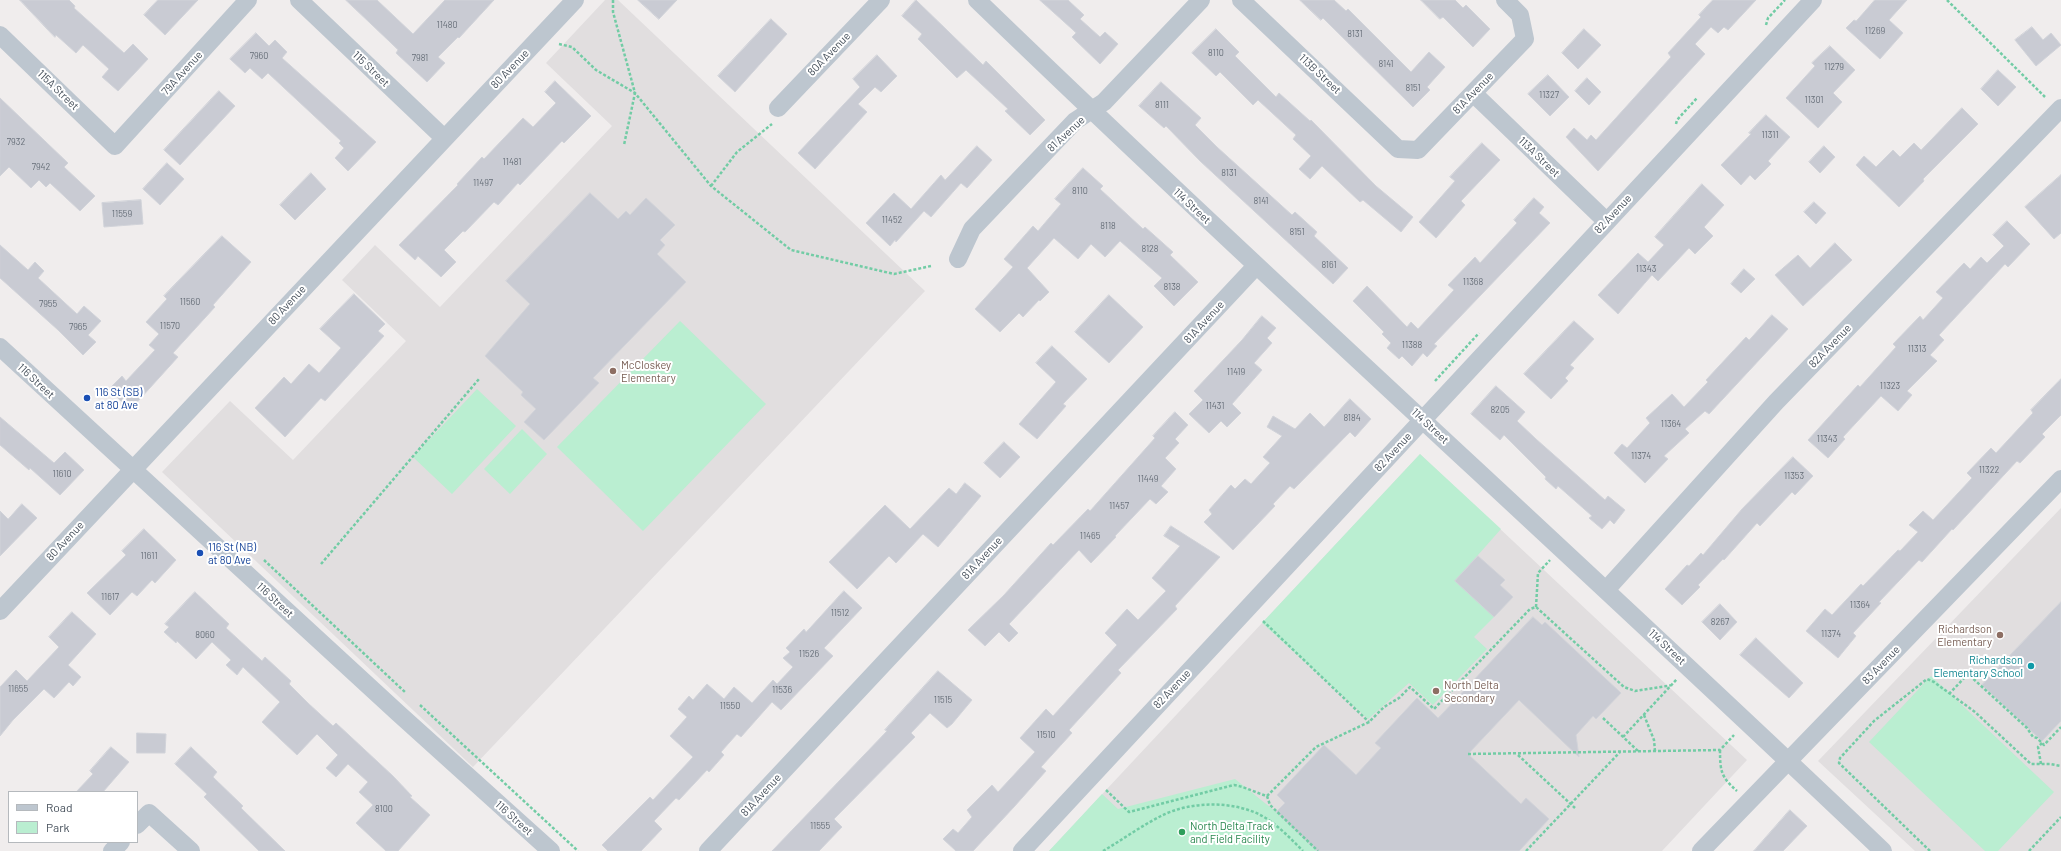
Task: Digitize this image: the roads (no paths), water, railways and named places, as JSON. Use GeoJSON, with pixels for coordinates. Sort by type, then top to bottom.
{"type":"FeatureCollection","features":[{"type":"Feature","properties":{"kind":"street","name":"79A Avenue"},"geometry":{"type":"LineString","coordinates":[[115,146],[248,0]]}},
{"type":"Feature","properties":{"kind":"street","name":"115 Street"},"geometry":{"type":"LineString","coordinates":[[299,0],[444,138]]}},
{"type":"Feature","properties":{"kind":"street","name":"80 Avenue"},"geometry":{"type":"LineString","coordinates":[[0,610],[575,0]]}},
{"type":"Feature","properties":{"kind":"street","name":"80A Avenue"},"geometry":{"type":"LineString","coordinates":[[775,116],[881,0]]}},
{"type":"Feature","properties":{"kind":"street","name":"114 Street"},"geometry":{"type":"LineString","coordinates":[[977,0],[1256,266],[1606,590],[1883,851]]}},
{"type":"Feature","properties":{"kind":"street","name":"81 Avenue"},"geometry":{"type":"LineString","coordinates":[[958,259],[972,229],[1076,121],[1104,102],[1201,0]]}},
{"type":"Feature","properties":{"kind":"street","name":"113B Street"},"geometry":{"type":"LineString","coordinates":[[1241,0],[1398,149]]}},
{"type":"Feature","properties":{"kind":"street","name":"81A Avenue"},"geometry":{"type":"LineString","coordinates":[[1398,149],[1418,150],[1524,39],[1520,15],[1504,0]]}},
{"type":"Feature","properties":{"kind":"street","name":"82 Avenue"},"geometry":{"type":"LineString","coordinates":[[1022,851],[1813,0]]}},
{"type":"Feature","properties":{"kind":"street","name":"115A Street"},"geometry":{"type":"LineString","coordinates":[[0,34],[115,146]]}},
{"type":"Feature","properties":{"kind":"street","name":"113A Street"},"geometry":{"type":"LineString","coordinates":[[1473,93],[1606,221]]}},
{"type":"Feature","properties":{"kind":"street","name":"82A Avenue"},"geometry":{"type":"LineString","coordinates":[[1606,590],[1776,402],[2061,108]]}},
{"type":"Feature","properties":{"kind":"street","name":"81A Avenue"},"geometry":{"type":"LineString","coordinates":[[708,851],[1256,266]]}},
{"type":"Feature","properties":{"kind":"street","name":"116 Street"},"geometry":{"type":"LineString","coordinates":[[0,347],[398,713],[551,851]]}},
{"type":"Feature","properties":{"kind":"street","name":"83 Avenue"},"geometry":{"type":"LineString","coordinates":[[1701,851],[2061,480]]}},
{"type":"Feature","properties":{"kind":"street"},"geometry":{"type":"LineString","coordinates":[[143,819],[191,851]]}},
{"type":"Feature","properties":{"kind":"street"},"geometry":{"type":"LineString","coordinates":[[112,851],[120,843]]}},
{"type":"Feature","properties":{"kind":"place","name":"McCloskey Elementary"},"geometry":{"type":"Point","coordinates":[613,371]}},
{"type":"Feature","properties":{"kind":"place","name":"116 St (SB) at 80 Ave"},"geometry":{"type":"Point","coordinates":[87,398]}},
{"type":"Feature","properties":{"kind":"place","name":"116 St (NB) at 80 Ave"},"geometry":{"type":"Point","coordinates":[200,553]}},
{"type":"Feature","properties":{"kind":"place","name":"Richardson Elementary"},"geometry":{"type":"Point","coordinates":[2000,635]}},
{"type":"Feature","properties":{"kind":"place","name":"Richardson Elementary School"},"geometry":{"type":"Point","coordinates":[2031,666]}},
{"type":"Feature","properties":{"kind":"place","name":"North Delta Secondary"},"geometry":{"type":"Point","coordinates":[1436,691]}},
{"type":"Feature","properties":{"kind":"place","name":"North Delta Track and Field Facility"},"geometry":{"type":"Point","coordinates":[1182,832]}}]}
